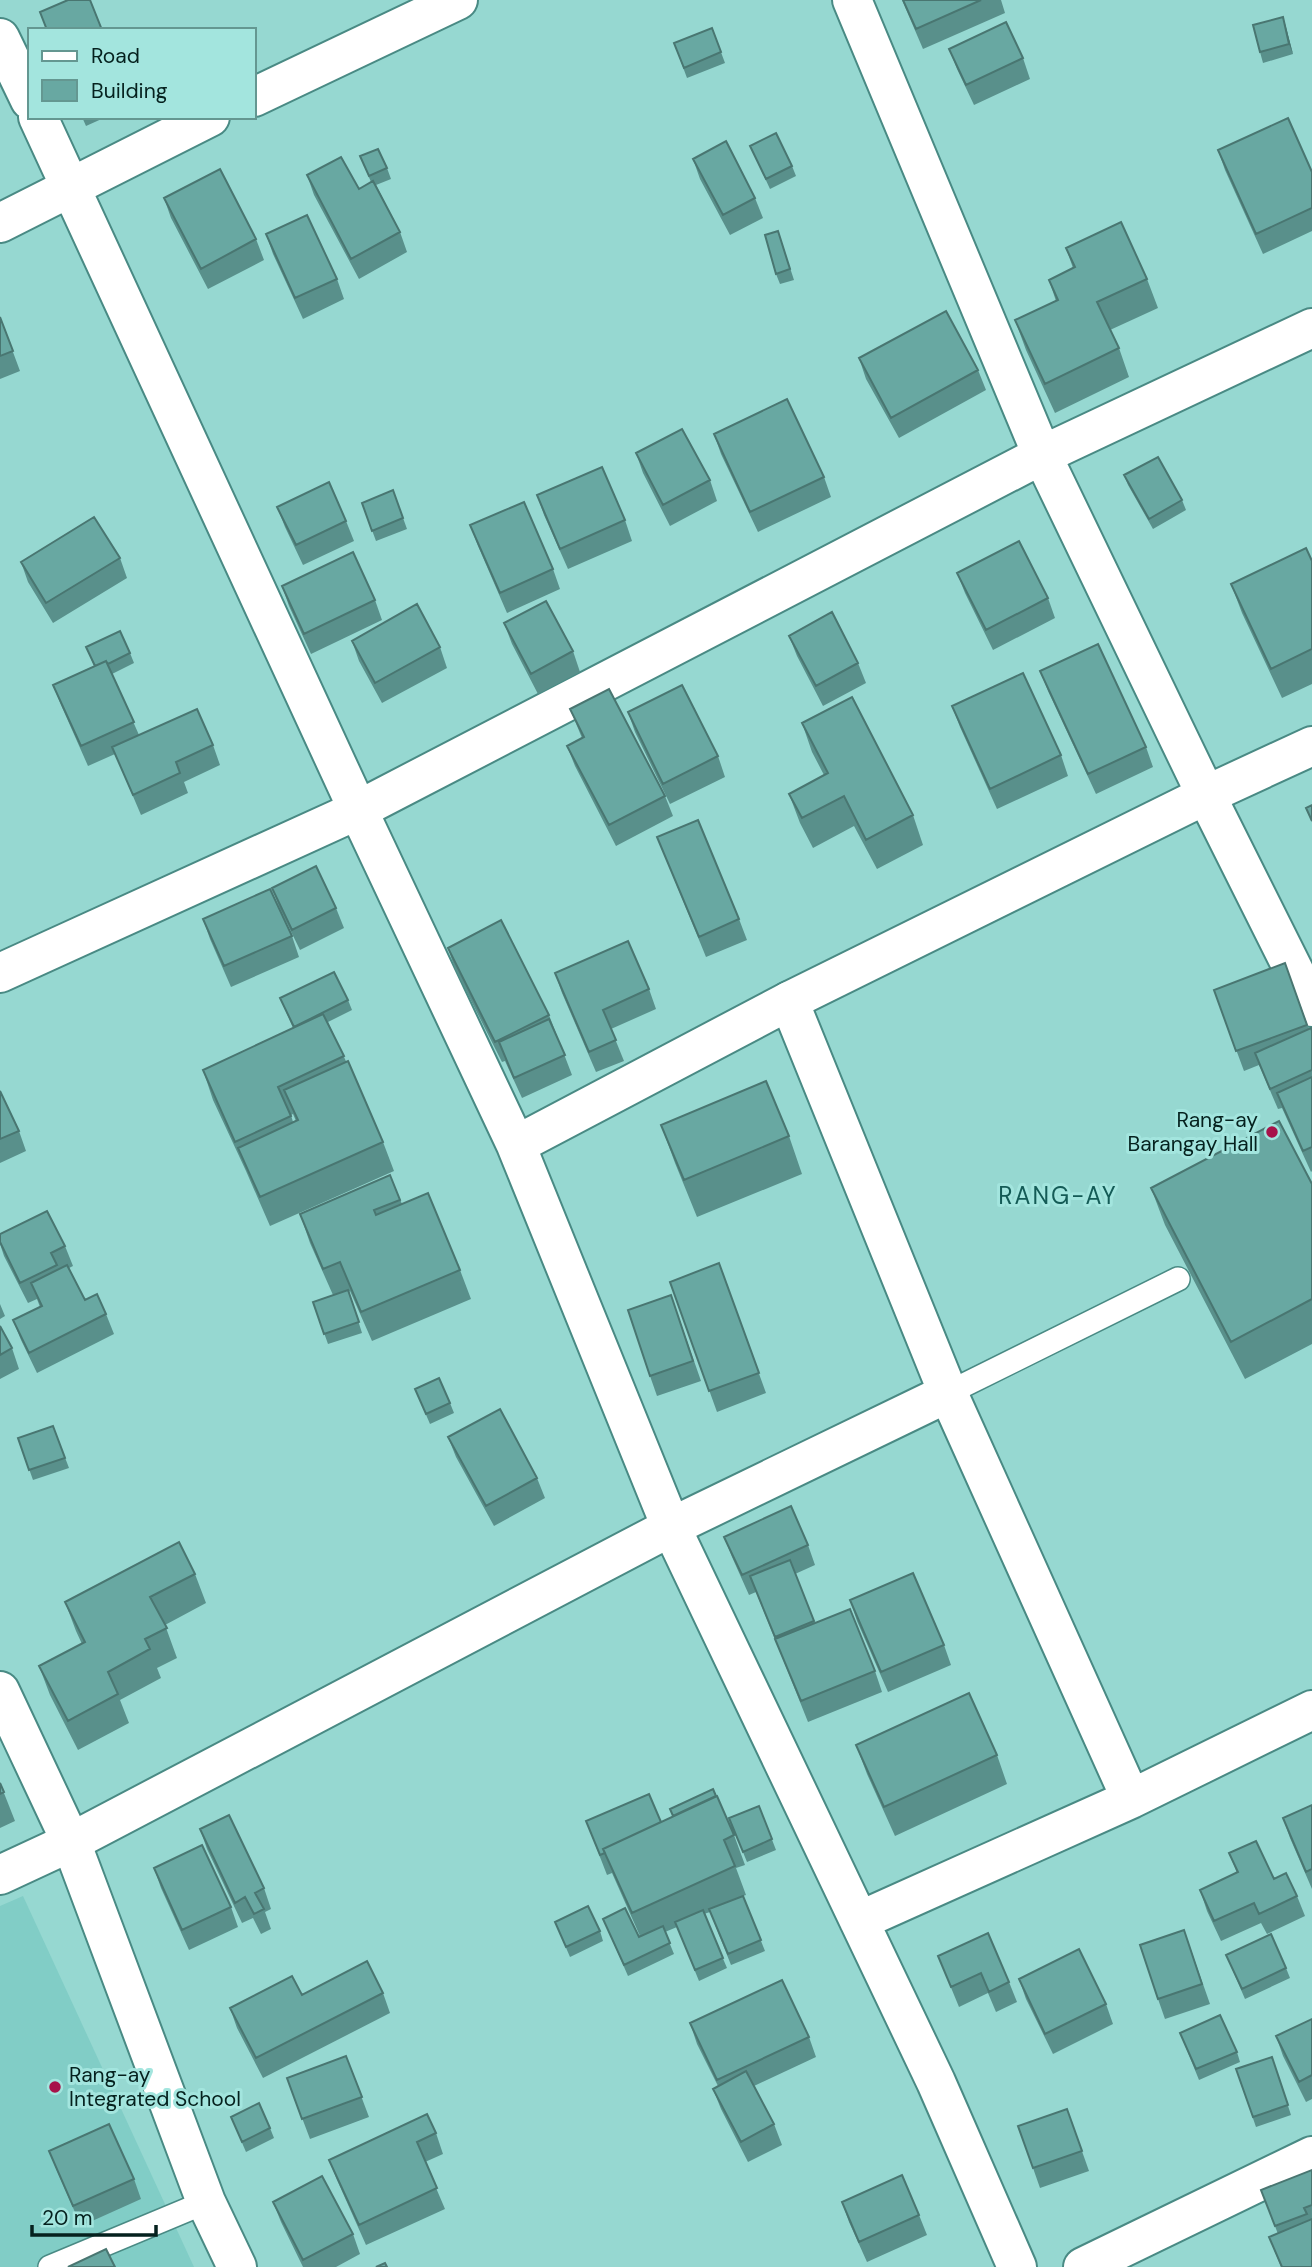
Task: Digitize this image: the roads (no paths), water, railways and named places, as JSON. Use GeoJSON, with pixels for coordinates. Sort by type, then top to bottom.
{"type":"FeatureCollection","features":[{"type":"Feature","properties":{"kind":"street"},"geometry":{"type":"LineString","coordinates":[[256,96],[458,0]]}},
{"type":"Feature","properties":{"kind":"street"},"geometry":{"type":"LineString","coordinates":[[852,0],[1042,455],[1312,1007]]}},
{"type":"Feature","properties":{"kind":"street"},"geometry":{"type":"LineString","coordinates":[[0,38],[28,96]]}},
{"type":"Feature","properties":{"kind":"street"},"geometry":{"type":"LineString","coordinates":[[39,119],[516,1145],[671,1527],[936,2082],[1017,2267]]}},
{"type":"Feature","properties":{"kind":"street"},"geometry":{"type":"LineString","coordinates":[[0,223],[206,119]]}},
{"type":"Feature","properties":{"kind":"street"},"geometry":{"type":"LineString","coordinates":[[0,973],[358,810],[1042,455],[1312,328]]}},
{"type":"Feature","properties":{"kind":"street"},"geometry":{"type":"LineString","coordinates":[[516,1145],[789,1000],[1206,795],[1312,746]]}},
{"type":"Feature","properties":{"kind":"street"},"geometry":{"type":"LineString","coordinates":[[789,1000],[948,1393],[1131,1798]]}},
{"type":"Feature","properties":{"kind":"street"},"geometry":{"type":"LineString","coordinates":[[0,1875],[71,1842],[671,1527],[948,1393]]}},
{"type":"Feature","properties":{"kind":"street"},"geometry":{"type":"LineString","coordinates":[[0,1691],[71,1842],[206,2202],[237,2267]]}},
{"type":"Feature","properties":{"kind":"street"},"geometry":{"type":"LineString","coordinates":[[859,1921],[1131,1798],[1312,1710]]}},
{"type":"Feature","properties":{"kind":"street"},"geometry":{"type":"LineString","coordinates":[[1083,2267],[1312,2156]]}},
{"type":"Feature","properties":{"kind":"lane"},"geometry":{"type":"LineString","coordinates":[[948,1393],[1178,1279]]}},
{"type":"Feature","properties":{"kind":"lane"},"geometry":{"type":"LineString","coordinates":[[50,2267],[206,2202]]}},
{"type":"Feature","properties":{"kind":"place","name":"Rang-ay Barangay Hall"},"geometry":{"type":"Point","coordinates":[1272,1132]}},
{"type":"Feature","properties":{"kind":"place","name":"Rang-ay Integrated School"},"geometry":{"type":"Point","coordinates":[55,2087]}},
{"type":"Feature","properties":{"kind":"district","name":"RANG-AY"},"geometry":{"type":"Point","coordinates":[1058,1196]}}]}
